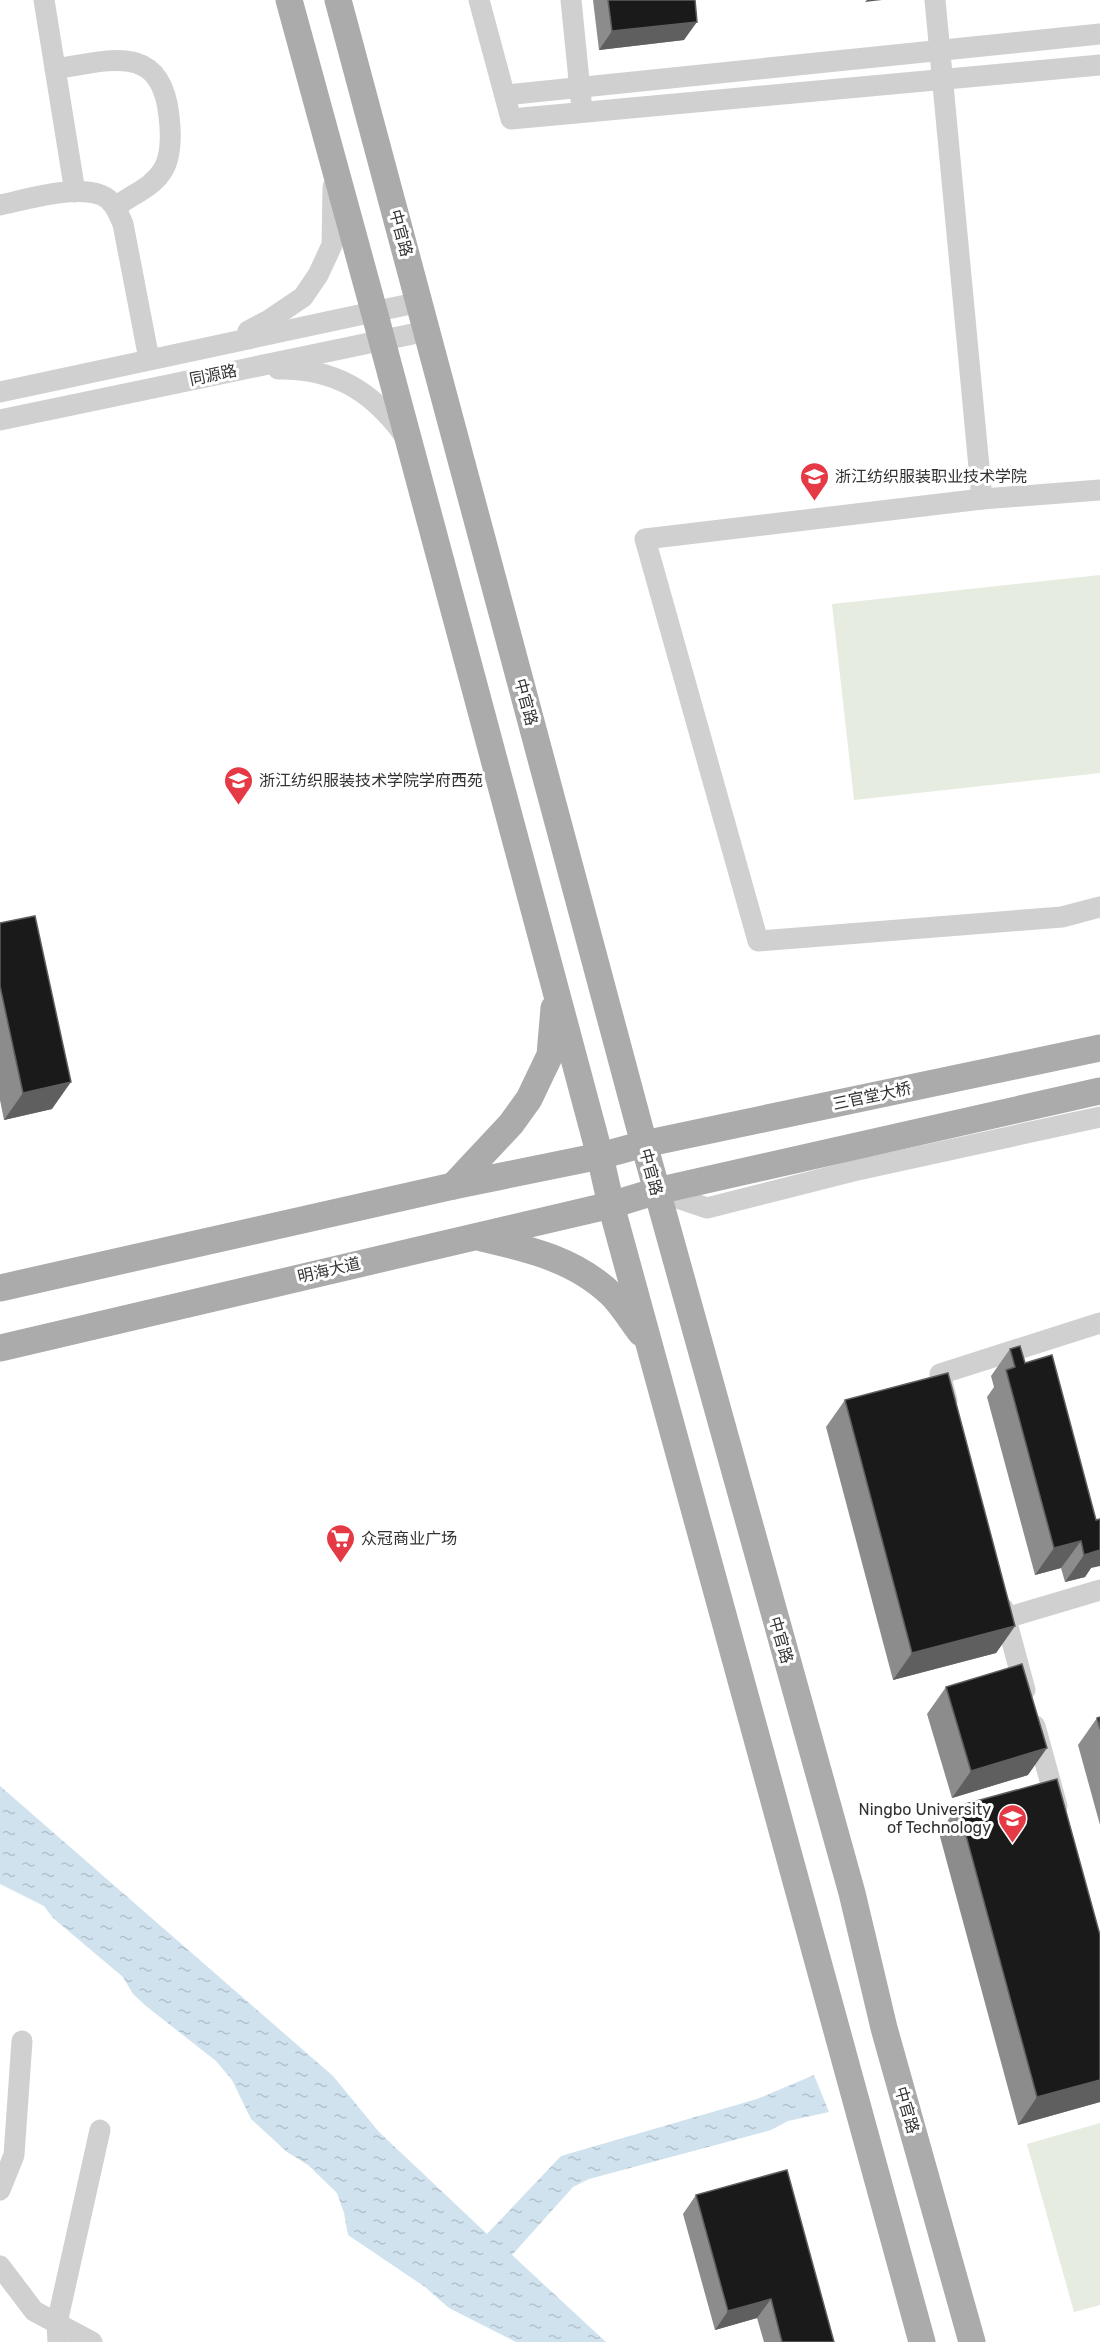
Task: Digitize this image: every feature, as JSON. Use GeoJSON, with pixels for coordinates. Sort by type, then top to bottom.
{"type":"FeatureCollection","features":[{"type":"Feature","properties":{"kind":"main road"},"geometry":{"type":"LineString","coordinates":[[289,0],[382,339],[600,1156],[611,1205],[922,2342]]}},
{"type":"Feature","properties":{"kind":"main road","name":"中官路"},"geometry":{"type":"LineString","coordinates":[[338,0],[644,1144],[852,1893],[884,2028],[972,2342]]}},
{"type":"Feature","properties":{"kind":"main road"},"geometry":{"type":"LineString","coordinates":[[453,1186],[511,1124],[529,1099],[550,1055],[555,989]]}},
{"type":"Feature","properties":{"kind":"main road","name":"三官堂大桥"},"geometry":{"type":"LineString","coordinates":[[644,1144],[1100,1048]]}},
{"type":"Feature","properties":{"kind":"main road"},"geometry":{"type":"LineString","coordinates":[[657,1191],[1100,1091]]}},
{"type":"Feature","properties":{"kind":"main road"},"geometry":{"type":"LineString","coordinates":[[0,1288],[453,1186],[600,1156],[644,1144]]}},
{"type":"Feature","properties":{"kind":"main road","name":"明海大道"},"geometry":{"type":"LineString","coordinates":[[0,1348],[611,1205],[657,1191]]}},
{"type":"Feature","properties":{"kind":"main road"},"geometry":{"type":"LineString","coordinates":[[475,1236],[540,1252],[585,1273],[613,1296],[650,1345]]}},
{"type":"Feature","properties":{"kind":"street"},"geometry":{"type":"LineString","coordinates":[[44,0],[75,192]]}},
{"type":"Feature","properties":{"kind":"street"},"geometry":{"type":"LineString","coordinates":[[479,0],[511,119],[1100,65]]}},
{"type":"Feature","properties":{"kind":"street"},"geometry":{"type":"LineString","coordinates":[[571,0],[583,113]]}},
{"type":"Feature","properties":{"kind":"street"},"geometry":{"type":"LineString","coordinates":[[935,0],[982,500]]}},
{"type":"Feature","properties":{"kind":"street"},"geometry":{"type":"LineString","coordinates":[[505,95],[1100,34]]}},
{"type":"Feature","properties":{"kind":"street"},"geometry":{"type":"LineString","coordinates":[[55,69],[119,60],[144,64],[156,77],[168,103],[171,138],[164,169],[150,185],[130,195],[116,207]]}},
{"type":"Feature","properties":{"kind":"street"},"geometry":{"type":"LineString","coordinates":[[228,342],[269,320],[303,297],[318,275],[332,245],[334,210],[332,160]]}},
{"type":"Feature","properties":{"kind":"street"},"geometry":{"type":"LineString","coordinates":[[0,205],[75,192],[103,195],[116,207],[123,224],[149,359]]}},
{"type":"Feature","properties":{"kind":"street","name":"同源路"},"geometry":{"type":"LineString","coordinates":[[0,392],[420,302]]}},
{"type":"Feature","properties":{"kind":"street","name":"同源路"},"geometry":{"type":"LineString","coordinates":[[0,420],[427,331]]}},
{"type":"Feature","properties":{"kind":"street"},"geometry":{"type":"LineString","coordinates":[[236,370],[302,369],[340,380],[372,398],[388,414],[409,442]]}},
{"type":"Feature","properties":{"kind":"street"},"geometry":{"type":"LineString","coordinates":[[1100,490],[982,500],[645,539],[758,940],[1062,917],[1100,907]]}},
{"type":"Feature","properties":{"kind":"street"},"geometry":{"type":"LineString","coordinates":[[657,1191],[707,1208],[853,1171],[1100,1117]]}},
{"type":"Feature","properties":{"kind":"street"},"geometry":{"type":"LineString","coordinates":[[952,1419],[940,1374],[1100,1323]]}},
{"type":"Feature","properties":{"kind":"street"},"geometry":{"type":"LineString","coordinates":[[997,1585],[1062,1825]]}},
{"type":"Feature","properties":{"kind":"street"},"geometry":{"type":"LineString","coordinates":[[1006,1618],[1100,1590]]}},
{"type":"Feature","properties":{"kind":"street"},"geometry":{"type":"LineString","coordinates":[[0,2190],[14,2155],[22,2041]]}},
{"type":"Feature","properties":{"kind":"street"},"geometry":{"type":"LineString","coordinates":[[57,2333],[100,2130]]}},
{"type":"Feature","properties":{"kind":"street"},"geometry":{"type":"LineString","coordinates":[[0,2268],[34,2311],[57,2333],[92,2342]]}},
{"type":"Feature","properties":{"kind":"shaded area"},"geometry":{"type":"Polygon","coordinates":[[[1100,575],[1100,773],[854,800],[832,604],[1100,575]]]}},
{"type":"Feature","properties":{"kind":"shaded area"},"geometry":{"type":"Polygon","coordinates":[[[1100,2123],[1100,2305],[1074,2312],[1027,2144],[1100,2123]]]}},
{"type":"Feature","properties":{"kind":"water"},"geometry":{"type":"Polygon","coordinates":[[[0,1786],[333,2076],[379,2132],[487,2234],[561,2156],[757,2099],[814,2075],[829,2112],[788,2121],[771,2130],[589,2179],[573,2187],[512,2255],[606,2342],[516,2342],[449,2308],[425,2287],[348,2235],[337,2193],[308,2165],[287,2152],[251,2119],[232,2080],[216,2061],[146,2006],[133,1994],[123,1977],[53,1918],[44,1906],[0,1884],[0,1786]]]}},
{"type":"Feature","properties":{"kind":"building"},"geometry":{"type":"Polygon","coordinates":[[[608,0],[695,0],[697,22],[612,31],[608,0]]]}},
{"type":"Feature","properties":{"kind":"building"},"geometry":{"type":"Polygon","coordinates":[[[35,916],[71,1082],[23,1093],[0,986],[0,923],[35,916]]]}},
{"type":"Feature","properties":{"kind":"building"},"geometry":{"type":"Polygon","coordinates":[[[1020,1346],[1025,1363],[1052,1355],[1096,1520],[1100,1519],[1100,1550],[1084,1555],[1081,1541],[1054,1548],[1006,1370],[1015,1367],[1010,1349],[1020,1346]]]}},
{"type":"Feature","properties":{"kind":"building"},"geometry":{"type":"Polygon","coordinates":[[[948,1373],[1015,1626],[912,1653],[845,1400],[948,1373]]]}},
{"type":"Feature","properties":{"kind":"building"},"geometry":{"type":"Polygon","coordinates":[[[1022,1664],[1047,1748],[971,1771],[946,1687],[1022,1664]]]}},
{"type":"Feature","properties":{"kind":"building"},"geometry":{"type":"Polygon","coordinates":[[[1057,1779],[1100,1935],[1100,2080],[1037,2097],[958,1806],[1057,1779]]]}},
{"type":"Feature","properties":{"kind":"building"},"geometry":{"type":"Polygon","coordinates":[[[787,2170],[834,2342],[782,2342],[771,2299],[728,2311],[696,2195],[787,2170]]]}},
{"type":"Feature","properties":{"kind":"place","name":"浙江纺织服装职业技术学院"},"geometry":{"type":"Point","coordinates":[814,502]}},
{"type":"Feature","properties":{"kind":"place","name":"浙江纺织服装技术学院学府西苑"},"geometry":{"type":"Point","coordinates":[238,806]}},
{"type":"Feature","properties":{"kind":"place","name":"众冠商业广场"},"geometry":{"type":"Point","coordinates":[340,1564]}},
{"type":"Feature","properties":{"kind":"place","name":"Ningbo University of Technology"},"geometry":{"type":"Point","coordinates":[1012,1844]}}]}
